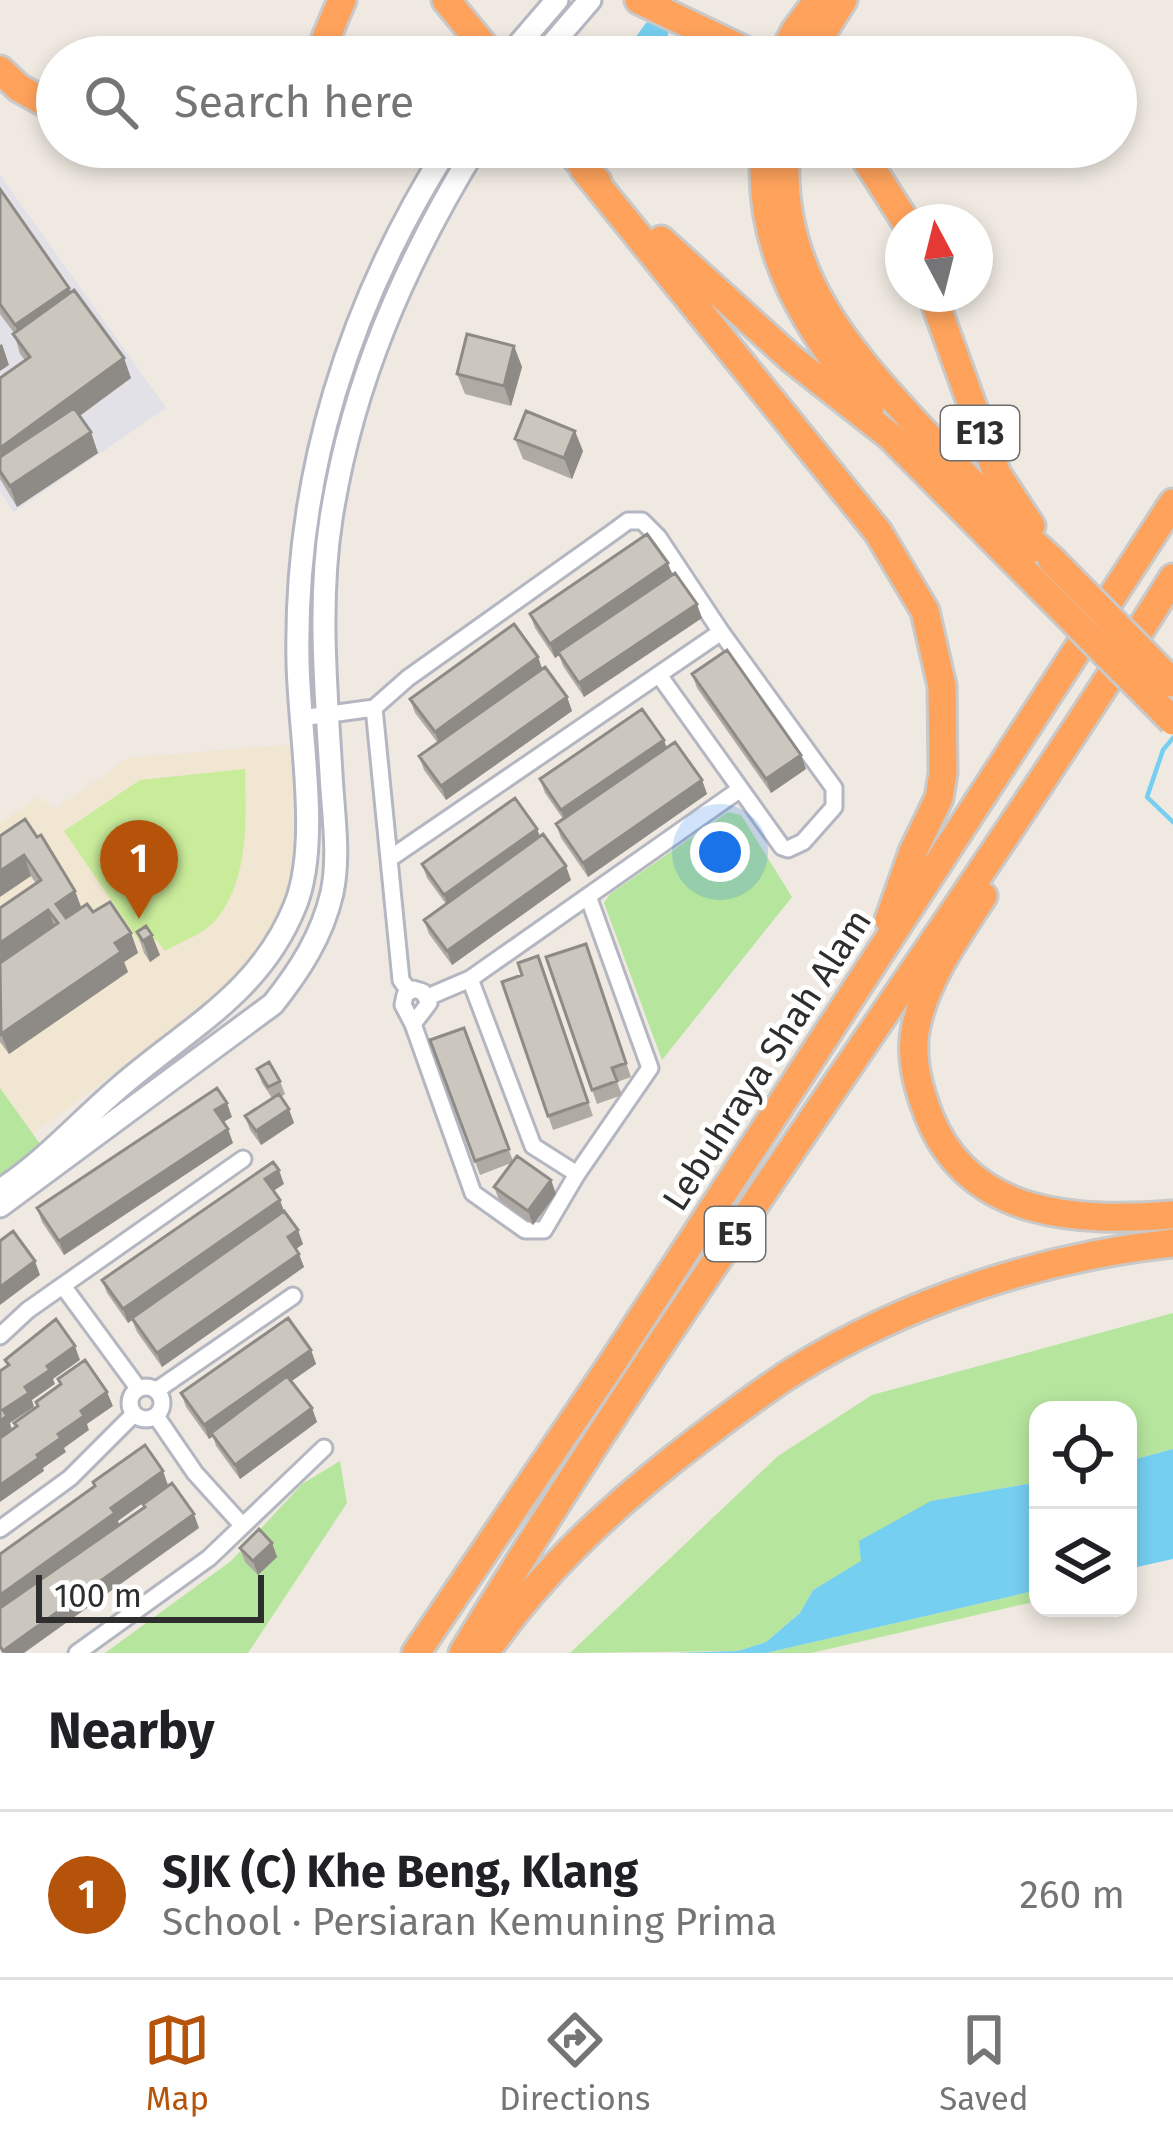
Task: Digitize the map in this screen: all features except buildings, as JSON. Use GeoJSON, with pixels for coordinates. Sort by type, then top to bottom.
{"type":"FeatureCollection","features":[{"type":"Feature","properties":{"kind":"highway"},"geometry":{"type":"LineString","coordinates":[[330,36],[342,0]]}},
{"type":"Feature","properties":{"kind":"highway"},"geometry":{"type":"LineString","coordinates":[[446,0],[476,36]]}},
{"type":"Feature","properties":{"kind":"highway"},"geometry":{"type":"LineString","coordinates":[[639,0],[714,36]]}},
{"type":"Feature","properties":{"kind":"highway"},"geometry":{"type":"LineString","coordinates":[[792,36],[818,0]]}},
{"type":"Feature","properties":{"kind":"highway"},"geometry":{"type":"LineString","coordinates":[[820,36],[843,0]]}},
{"type":"Feature","properties":{"kind":"highway"},"geometry":{"type":"LineString","coordinates":[[0,70],[36,97]]}},
{"type":"Feature","properties":{"kind":"highway"},"geometry":{"type":"LineString","coordinates":[[584,168],[711,306],[878,532],[914,587],[934,638],[945,731],[939,798],[913,852],[875,958]]}},
{"type":"Feature","properties":{"kind":"highway"},"geometry":{"type":"LineString","coordinates":[[766,168],[767,211],[795,303],[890,436]]}},
{"type":"Feature","properties":{"kind":"highway"},"geometry":{"type":"LineString","coordinates":[[787,168],[795,239],[803,269],[824,312],[870,374],[1052,560]]}},
{"type":"Feature","properties":{"kind":"highway"},"geometry":{"type":"LineString","coordinates":[[871,168],[894,204]]}},
{"type":"Feature","properties":{"kind":"highway","name":"E13"},"geometry":{"type":"LineString","coordinates":[[711,306],[890,436],[1173,721]]}},
{"type":"Feature","properties":{"kind":"highway","name":"E13"},"geometry":{"type":"LineString","coordinates":[[939,312],[997,473],[1052,560],[1173,683]]}},
{"type":"Feature","properties":{"kind":"highway","name":"Lebuhraya Shah Alam"},"geometry":{"type":"LineString","coordinates":[[416,1653],[613,1362],[1173,503]]}},
{"type":"Feature","properties":{"kind":"highway","name":"Lebuhraya Shah Alam"},"geometry":{"type":"LineString","coordinates":[[463,1653],[656,1352],[1169,588]]}},
{"type":"Feature","properties":{"kind":"highway"},"geometry":{"type":"LineString","coordinates":[[1013,819],[988,888],[924,998],[915,1029],[919,1091],[934,1130],[982,1184],[1038,1210],[1118,1219],[1173,1215]]}},
{"type":"Feature","properties":{"kind":"highway"},"geometry":{"type":"LineString","coordinates":[[485,1653],[542,1579],[614,1507],[727,1416],[797,1369],[883,1325],[994,1280],[1128,1248],[1173,1243]]}},
{"type":"Feature","properties":{"kind":"street"},"geometry":{"type":"LineString","coordinates":[[526,36],[557,0]]}},
{"type":"Feature","properties":{"kind":"street"},"geometry":{"type":"LineString","coordinates":[[559,36],[590,0]]}},
{"type":"Feature","properties":{"kind":"street"},"geometry":{"type":"LineString","coordinates":[[0,1206],[244,988],[280,938],[298,901],[306,861],[299,582],[304,520],[321,435],[347,348],[365,303],[437,168]]}},
{"type":"Feature","properties":{"kind":"street"},"geometry":{"type":"LineString","coordinates":[[0,1190],[111,1109],[273,1004],[304,966],[336,871],[325,590],[331,519],[353,413],[390,309],[430,222],[463,168]]}},
{"type":"Feature","properties":{"kind":"street"},"geometry":{"type":"LineString","coordinates":[[301,718],[374,708],[408,678],[628,521],[648,525],[836,796],[828,816],[803,842],[788,849],[739,790],[659,675]]}},
{"type":"Feature","properties":{"kind":"street"},"geometry":{"type":"LineString","coordinates":[[392,857],[721,632]]}},
{"type":"Feature","properties":{"kind":"street"},"geometry":{"type":"LineString","coordinates":[[374,708],[401,980],[410,991]]}},
{"type":"Feature","properties":{"kind":"street"},"geometry":{"type":"LineString","coordinates":[[428,997],[470,980],[739,790]]}},
{"type":"Feature","properties":{"kind":"street"},"geometry":{"type":"LineString","coordinates":[[410,991],[403,1005],[473,1193],[525,1230],[539,1233],[650,1064],[588,896]]}},
{"type":"Feature","properties":{"kind":"street"},"geometry":{"type":"LineString","coordinates":[[470,980],[533,1146],[577,1174]]}},
{"type":"Feature","properties":{"kind":"street"},"geometry":{"type":"LineString","coordinates":[[410,991],[420,990],[428,997],[428,1008],[413,1024]]}},
{"type":"Feature","properties":{"kind":"street"},"geometry":{"type":"LineString","coordinates":[[0,1336],[28,1310],[243,1159]]}},
{"type":"Feature","properties":{"kind":"street"},"geometry":{"type":"LineString","coordinates":[[64,1286],[138,1388],[157,1390],[293,1296]]}},
{"type":"Feature","properties":{"kind":"street"},"geometry":{"type":"LineString","coordinates":[[138,1388],[130,1400],[134,1414],[142,1419],[156,1416],[163,1403],[157,1390]]}},
{"type":"Feature","properties":{"kind":"street"},"geometry":{"type":"LineString","coordinates":[[0,1529],[70,1478],[134,1414]]}},
{"type":"Feature","properties":{"kind":"street"},"geometry":{"type":"LineString","coordinates":[[156,1416],[195,1473],[242,1525]]}},
{"type":"Feature","properties":{"kind":"street"},"geometry":{"type":"LineString","coordinates":[[77,1653],[173,1588],[324,1448]]}},
{"type":"Feature","properties":{"kind":"shaded area"},"geometry":{"type":"Polygon","coordinates":[[[0,175],[166,408],[14,512],[0,492],[0,175]]]}},
{"type":"Feature","properties":{"kind":"shaded area"},"geometry":{"type":"Polygon","coordinates":[[[295,744],[291,890],[263,948],[231,987],[33,1134],[0,1088],[0,823],[38,797],[55,809],[128,758],[295,744]]]}},
{"type":"Feature","properties":{"kind":"green space"},"geometry":{"type":"Polygon","coordinates":[[[245,769],[243,849],[226,906],[209,927],[191,938],[165,951],[156,939],[144,948],[64,831],[140,780],[245,769]]]}},
{"type":"Feature","properties":{"kind":"green space"},"geometry":{"type":"Polygon","coordinates":[[[728,812],[741,815],[792,897],[662,1060],[604,903],[610,894],[728,812]]]}},
{"type":"Feature","properties":{"kind":"green space"},"geometry":{"type":"Polygon","coordinates":[[[0,1088],[43,1148],[0,1177],[0,1088]]]}},
{"type":"Feature","properties":{"kind":"green space"},"geometry":{"type":"Polygon","coordinates":[[[1173,1313],[1173,1449],[1137,1459],[1137,1401],[1029,1401],[1029,1484],[932,1501],[862,1561],[813,1590],[800,1613],[766,1642],[738,1651],[570,1653],[778,1456],[872,1395],[1173,1313]]]}},
{"type":"Feature","properties":{"kind":"green space"},"geometry":{"type":"Polygon","coordinates":[[[340,1461],[347,1503],[248,1653],[105,1653],[231,1561],[302,1484],[340,1461]]]}},
{"type":"Feature","properties":{"kind":"green space"},"geometry":{"type":"Polygon","coordinates":[[[1029,1592],[1029,1603],[811,1653],[766,1653],[1029,1592]]]}},
{"type":"Feature","properties":{"kind":"water"},"geometry":{"type":"Polygon","coordinates":[[[658,17],[670,24],[668,36],[636,36],[658,17]]]}},
{"type":"Feature","properties":{"kind":"water"},"geometry":{"type":"Polygon","coordinates":[[[1173,1449],[1173,1559],[1137,1567],[1137,1509],[1137,1459],[1173,1449]]]}},
{"type":"Feature","properties":{"kind":"water"},"geometry":{"type":"Polygon","coordinates":[[[1029,1484],[1029,1592],[766,1653],[674,1653],[738,1651],[766,1642],[800,1613],[813,1590],[861,1561],[859,1541],[931,1501],[1029,1484]]]}},
{"type":"Feature","properties":{"kind":"waterway"},"geometry":{"type":"LineString","coordinates":[[1173,738],[1163,750],[1147,797],[1173,822]]}},
{"type":"Feature","properties":{"kind":"place","name":"SJK (C) Khe Beng, Klang"},"geometry":{"type":"Point","coordinates":[139,919]}}]}
